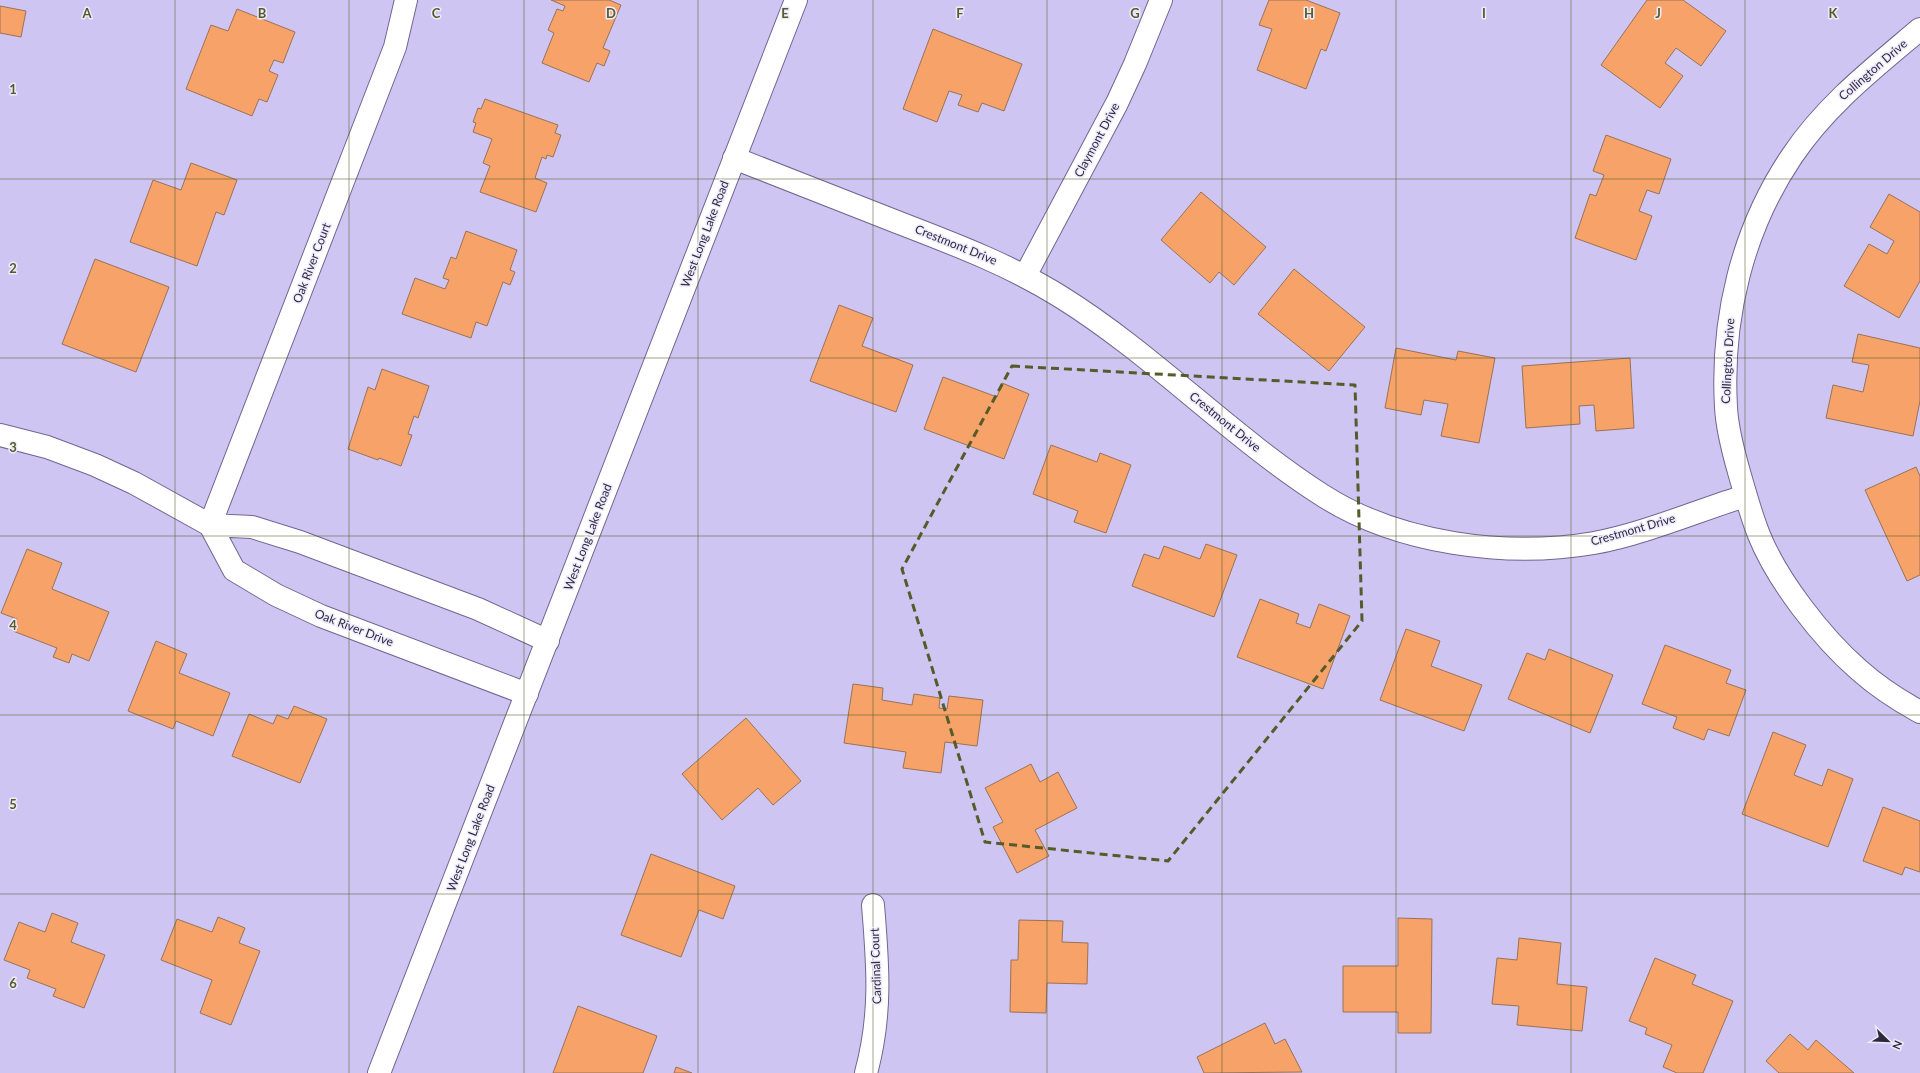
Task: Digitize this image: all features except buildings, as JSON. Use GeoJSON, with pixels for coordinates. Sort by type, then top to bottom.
{"type":"FeatureCollection","features":[{"type":"Feature","properties":{"kind":"street","name":"Oak River Court"},"geometry":{"type":"LineString","coordinates":[[210,525],[395,47],[406,0]]}},
{"type":"Feature","properties":{"kind":"street","name":"West Long Lake Road"},"geometry":{"type":"LineString","coordinates":[[379,1073],[796,0]]}},
{"type":"Feature","properties":{"kind":"street","name":"Claymont Drive"},"geometry":{"type":"LineString","coordinates":[[1025,276],[1117,103],[1136,64],[1161,0]]}},
{"type":"Feature","properties":{"kind":"street","name":"Collington Drive"},"geometry":{"type":"LineString","coordinates":[[1920,29],[1852,86],[1820,119],[1791,156],[1769,194],[1752,233],[1739,273],[1730,316],[1726,365],[1726,409],[1733,450],[1745,496],[1759,536],[1777,570],[1800,606],[1858,670],[1893,696],[1920,712]]}},
{"type":"Feature","properties":{"kind":"street","name":"Crestmont Drive"},"geometry":{"type":"LineString","coordinates":[[734,158],[975,252],[1025,276],[1061,297],[1142,353],[1250,443],[1325,497],[1368,519],[1415,534],[1461,545],[1506,549],[1552,548],[1596,542],[1639,531],[1745,496]]}},
{"type":"Feature","properties":{"kind":"street"},"geometry":{"type":"LineString","coordinates":[[0,435],[47,447],[95,465],[134,483],[210,525],[252,527],[300,542],[478,609],[548,641]]}},
{"type":"Feature","properties":{"kind":"street","name":"Oak River Drive"},"geometry":{"type":"LineString","coordinates":[[210,525],[234,570],[276,595],[321,616],[527,694]]}},
{"type":"Feature","properties":{"kind":"street","name":"Cardinal Court"},"geometry":{"type":"LineString","coordinates":[[866,1073],[876,1030],[879,993],[873,905]]}},
{"type":"Feature","properties":{"kind":"highlighted area"},"geometry":{"type":"Polygon","coordinates":[[[1012,366],[1355,385],[1362,621],[1168,861],[985,842],[902,569],[1012,366]]]}}]}
